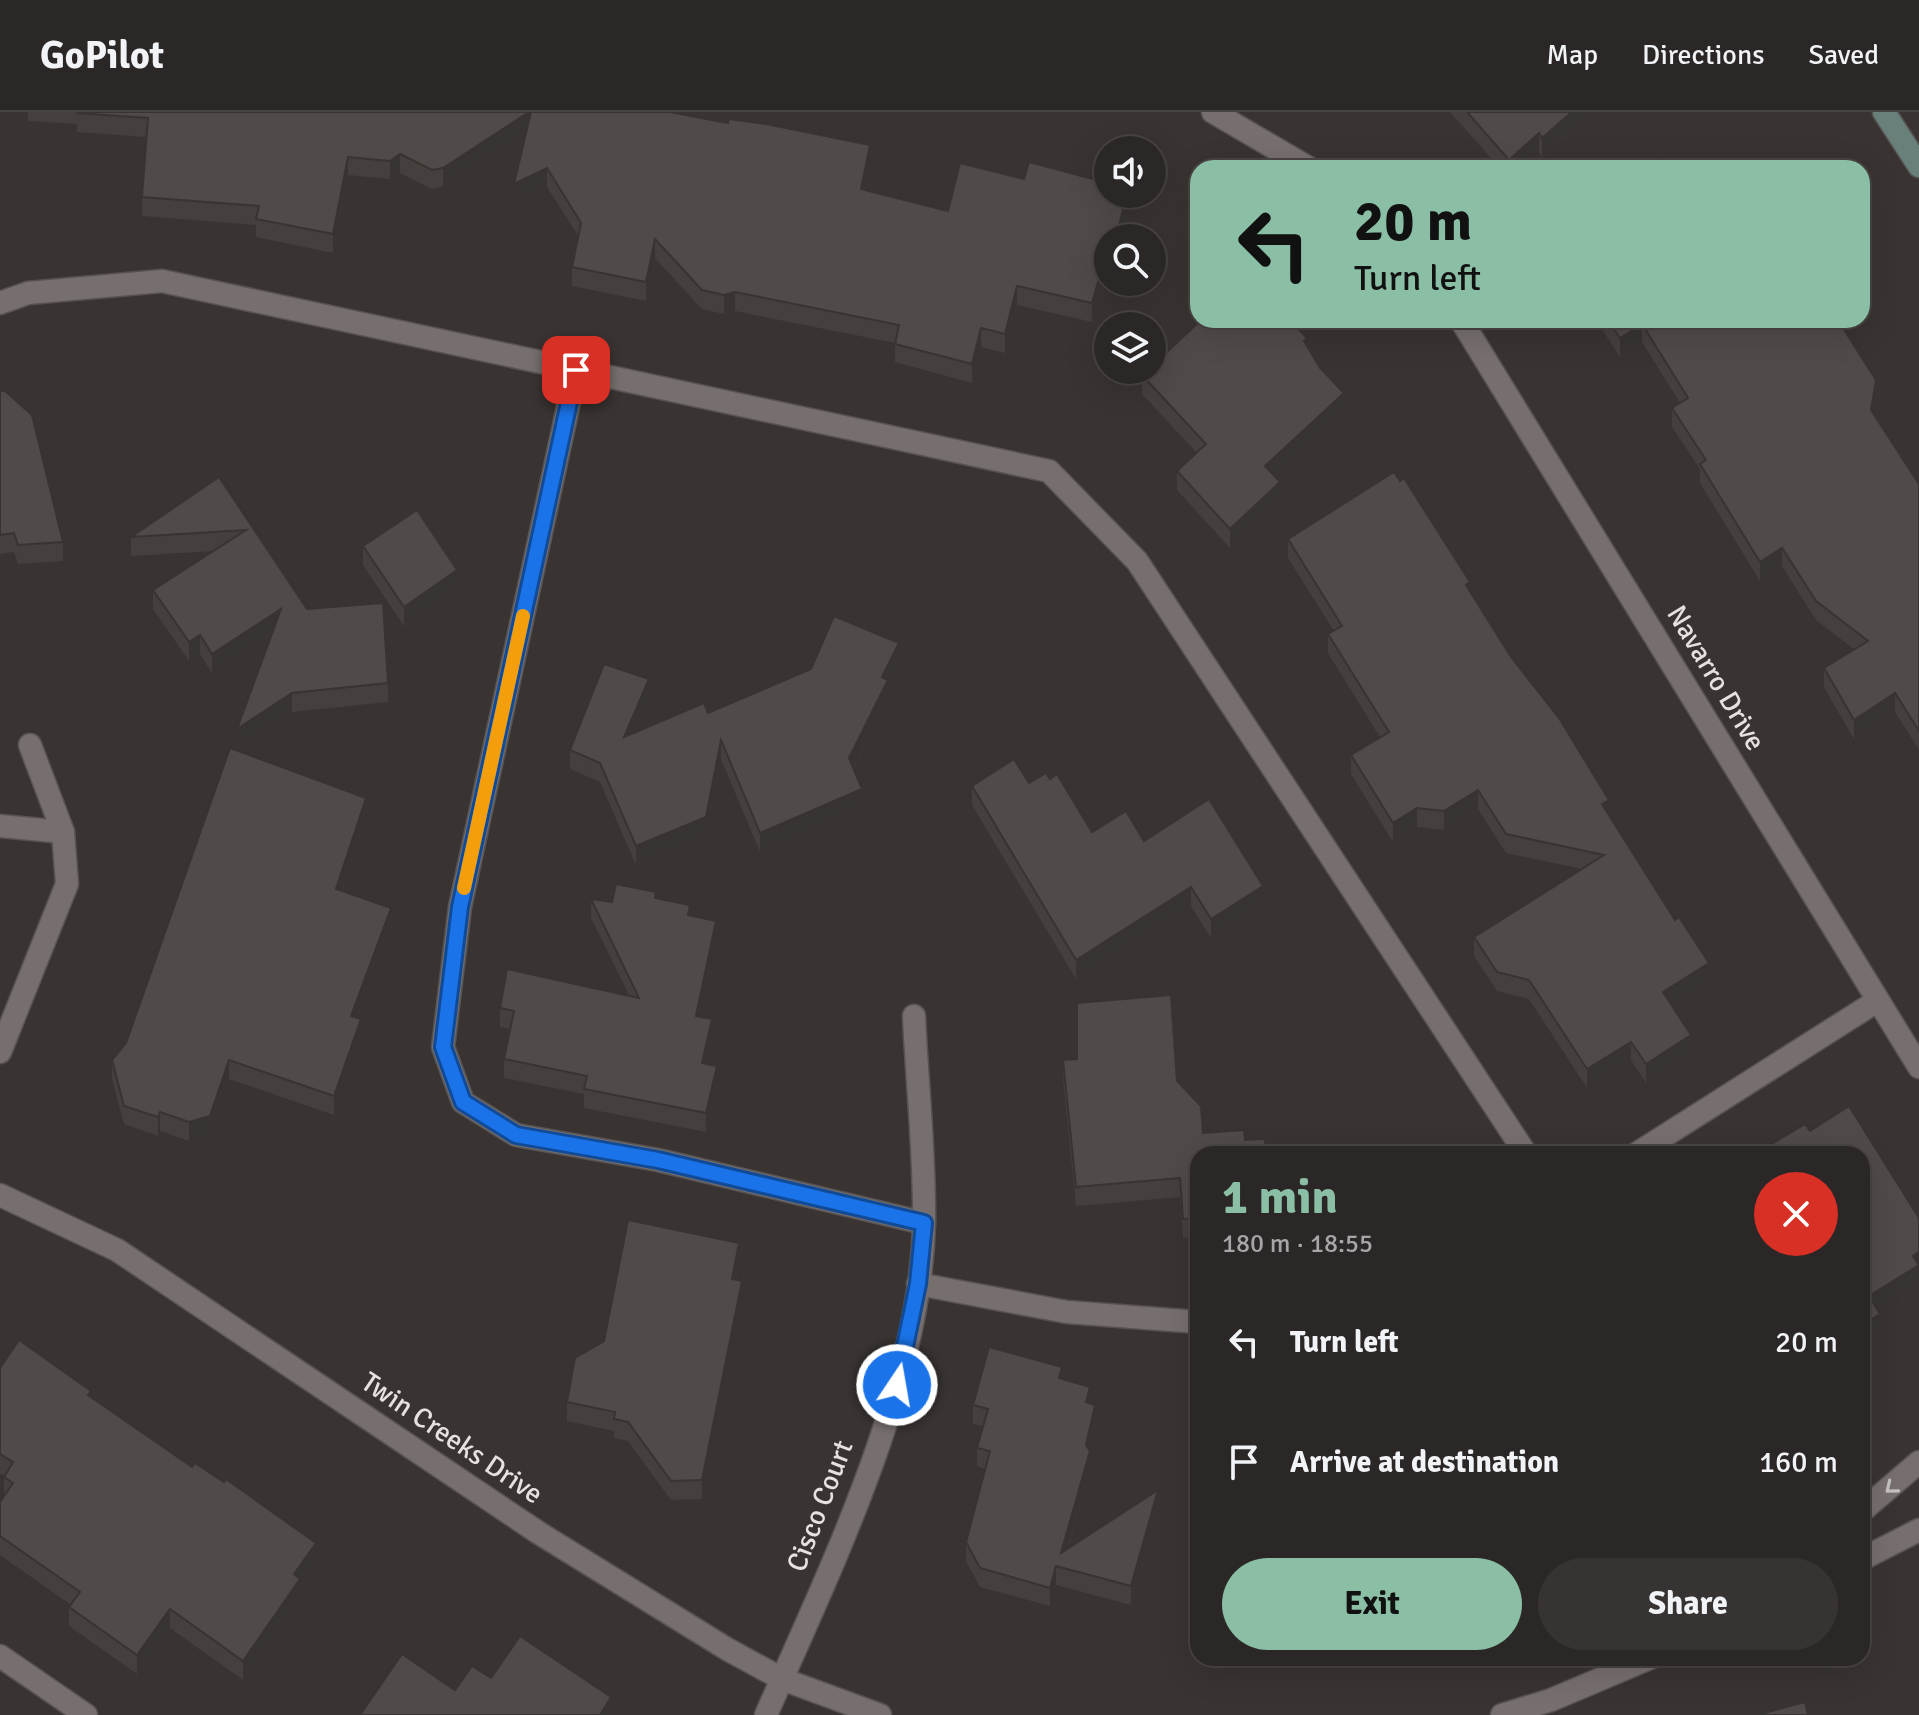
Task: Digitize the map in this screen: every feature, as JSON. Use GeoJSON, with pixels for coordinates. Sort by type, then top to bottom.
{"type":"FeatureCollection","features":[{"type":"Feature","properties":{"kind":"main road"},"geometry":{"type":"LineString","coordinates":[[1884,112],[1919,166]]}},
{"type":"Feature","properties":{"kind":"street"},"geometry":{"type":"LineString","coordinates":[[1213,112],[1295,160]]}},
{"type":"Feature","properties":{"kind":"street"},"geometry":{"type":"LineString","coordinates":[[0,303],[28,293],[162,281],[1049,471],[1137,561],[1521,1146]]}},
{"type":"Feature","properties":{"kind":"street","name":"Navarro Drive"},"geometry":{"type":"LineString","coordinates":[[1466,328],[1919,1067]]}},
{"type":"Feature","properties":{"kind":"street"},"geometry":{"type":"LineString","coordinates":[[576,370],[460,907],[443,1047],[463,1102],[516,1135],[658,1160],[924,1223]]}},
{"type":"Feature","properties":{"kind":"street"},"geometry":{"type":"LineString","coordinates":[[0,1052],[67,884],[63,832],[30,745]]}},
{"type":"Feature","properties":{"kind":"street"},"geometry":{"type":"LineString","coordinates":[[0,826],[63,832]]}},
{"type":"Feature","properties":{"kind":"street"},"geometry":{"type":"LineString","coordinates":[[1649,1146],[1877,1001]]}},
{"type":"Feature","properties":{"kind":"street","name":"Cisco Court"},"geometry":{"type":"LineString","coordinates":[[766,1715],[858,1498],[892,1399],[918,1284],[924,1223],[914,1016]]}},
{"type":"Feature","properties":{"kind":"street","name":"Twin Creeks Drive"},"geometry":{"type":"LineString","coordinates":[[0,1195],[117,1250],[539,1533],[782,1679],[880,1715]]}},
{"type":"Feature","properties":{"kind":"street"},"geometry":{"type":"LineString","coordinates":[[918,1284],[1067,1312],[1190,1321]]}},
{"type":"Feature","properties":{"kind":"street"},"geometry":{"type":"LineString","coordinates":[[1870,1504],[1919,1462]]}},
{"type":"Feature","properties":{"kind":"street"},"geometry":{"type":"LineString","coordinates":[[1870,1555],[1919,1530]]}},
{"type":"Feature","properties":{"kind":"street"},"geometry":{"type":"LineString","coordinates":[[0,1656],[86,1715]]}},
{"type":"Feature","properties":{"kind":"street"},"geometry":{"type":"LineString","coordinates":[[1502,1715],[1551,1700],[1631,1666]]}},
{"type":"Feature","properties":{"kind":"building"},"geometry":{"type":"Polygon","coordinates":[[[77,112],[529,112],[443,168],[432,170],[400,154],[390,161],[348,157],[333,234],[256,219],[259,206],[142,197],[148,118],[77,112]]]}},
{"type":"Feature","properties":{"kind":"building"},"geometry":{"type":"Polygon","coordinates":[[[531,112],[670,112],[728,123],[729,119],[766,124],[870,145],[861,189],[948,211],[960,163],[1024,179],[1029,162],[1094,179],[1094,208],[1124,208],[1120,224],[1094,224],[1092,303],[1017,286],[1005,334],[981,328],[972,364],[895,344],[899,325],[735,292],[724,295],[702,290],[655,239],[646,282],[572,267],[581,223],[547,168],[514,184],[531,112]]]}},
{"type":"Feature","properties":{"kind":"building"},"geometry":{"type":"Polygon","coordinates":[[[1467,112],[1572,112],[1542,138],[1539,133],[1509,160],[1467,112]]]}},
{"type":"Feature","properties":{"kind":"building"},"geometry":{"type":"Polygon","coordinates":[[[1192,328],[1298,328],[1307,338],[1304,341],[1320,368],[1344,393],[1265,466],[1280,482],[1230,529],[1177,471],[1206,444],[1150,384],[1166,384],[1166,353],[1192,328]]]}},
{"type":"Feature","properties":{"kind":"building"},"geometry":{"type":"Polygon","coordinates":[[[1613,328],[1636,328],[1620,338],[1613,328]]]}},
{"type":"Feature","properties":{"kind":"building"},"geometry":{"type":"Polygon","coordinates":[[[1644,328],[1843,328],[1876,380],[1871,410],[1919,484],[1919,731],[1895,693],[1854,720],[1824,668],[1868,641],[1816,601],[1782,548],[1760,562],[1700,464],[1706,460],[1672,408],[1688,398],[1644,328]]]}},
{"type":"Feature","properties":{"kind":"building"},"geometry":{"type":"Polygon","coordinates":[[[0,391],[5,391],[32,415],[63,542],[18,545],[14,533],[0,535],[0,391]]]}},
{"type":"Feature","properties":{"kind":"building"},"geometry":{"type":"Polygon","coordinates":[[[1394,472],[1400,481],[1404,478],[1470,582],[1466,585],[1511,657],[1559,718],[1609,800],[1602,804],[1675,920],[1679,917],[1709,963],[1663,992],[1691,1035],[1646,1064],[1631,1042],[1587,1069],[1529,980],[1497,972],[1474,937],[1604,855],[1506,834],[1478,790],[1444,811],[1417,808],[1393,823],[1351,755],[1389,732],[1328,634],[1342,626],[1288,539],[1394,472]]]}},
{"type":"Feature","properties":{"kind":"building"},"geometry":{"type":"Polygon","coordinates":[[[219,477],[307,609],[383,603],[388,683],[292,693],[237,729],[281,609],[212,654],[200,635],[189,642],[153,590],[246,530],[131,537],[219,477]]]}},
{"type":"Feature","properties":{"kind":"building"},"geometry":{"type":"Polygon","coordinates":[[[417,510],[457,570],[404,607],[363,546],[417,510]]]}},
{"type":"Feature","properties":{"kind":"building"},"geometry":{"type":"Polygon","coordinates":[[[834,616],[899,643],[882,677],[888,680],[849,758],[862,789],[760,833],[721,740],[706,817],[636,846],[600,763],[570,750],[604,664],[649,679],[624,737],[704,703],[708,713],[811,669],[834,616]]]}},
{"type":"Feature","properties":{"kind":"building"},"geometry":{"type":"Polygon","coordinates":[[[230,748],[366,798],[336,889],[391,908],[351,1016],[361,1019],[334,1096],[229,1060],[210,1116],[189,1122],[160,1112],[158,1117],[124,1106],[112,1060],[126,1043],[230,748]]]}},
{"type":"Feature","properties":{"kind":"building"},"geometry":{"type":"Polygon","coordinates":[[[1014,759],[1029,783],[1046,773],[1050,779],[1057,774],[1092,832],[1126,811],[1144,841],[1209,799],[1263,886],[1211,919],[1191,887],[1076,960],[972,786],[1014,759]]]}},
{"type":"Feature","properties":{"kind":"building"},"geometry":{"type":"Polygon","coordinates":[[[616,884],[656,892],[655,898],[690,905],[688,915],[716,921],[696,1016],[712,1019],[702,1063],[717,1066],[706,1113],[584,1089],[587,1076],[504,1059],[514,1011],[500,1008],[507,969],[639,998],[591,899],[612,902],[616,884]]]}},
{"type":"Feature","properties":{"kind":"building"},"geometry":{"type":"Polygon","coordinates":[[[1171,995],[1177,1081],[1201,1106],[1203,1133],[1244,1130],[1245,1140],[1265,1139],[1265,1146],[1190,1146],[1190,1219],[1183,1219],[1180,1178],[1076,1187],[1063,1060],[1077,1059],[1077,1003],[1171,995]]]}},
{"type":"Feature","properties":{"kind":"building"},"geometry":{"type":"Polygon","coordinates":[[[1849,1106],[1919,1218],[1919,1252],[1913,1256],[1919,1265],[1870,1295],[1870,1146],[1768,1146],[1805,1124],[1810,1131],[1849,1106]]]}},
{"type":"Feature","properties":{"kind":"building"},"geometry":{"type":"Polygon","coordinates":[[[628,1220],[739,1243],[732,1279],[742,1281],[702,1480],[671,1481],[628,1422],[614,1419],[615,1412],[567,1402],[575,1358],[604,1341],[628,1220]]]}},
{"type":"Feature","properties":{"kind":"building"},"geometry":{"type":"Polygon","coordinates":[[[1870,1298],[1880,1314],[1870,1320],[1870,1298]]]}},
{"type":"Feature","properties":{"kind":"building"},"geometry":{"type":"Polygon","coordinates":[[[19,1340],[91,1391],[88,1395],[192,1467],[195,1463],[224,1482],[226,1479],[316,1543],[294,1574],[300,1579],[243,1661],[170,1609],[137,1655],[69,1607],[80,1592],[0,1536],[0,1502],[13,1483],[4,1477],[13,1462],[0,1454],[0,1368],[19,1340]]]}},
{"type":"Feature","properties":{"kind":"building"},"geometry":{"type":"Polygon","coordinates":[[[989,1347],[1062,1367],[1059,1378],[1090,1387],[1086,1402],[1095,1405],[1086,1445],[1090,1451],[1061,1553],[1158,1490],[1131,1586],[1056,1566],[1050,1588],[980,1568],[966,1542],[990,1451],[977,1448],[988,1409],[973,1405],[989,1347]]]}},
{"type":"Feature","properties":{"kind":"building"},"geometry":{"type":"Polygon","coordinates":[[[520,1636],[611,1697],[600,1715],[360,1715],[402,1654],[455,1690],[472,1666],[491,1678],[520,1636]]]}},
{"type":"Feature","properties":{"kind":"building"},"geometry":{"type":"Polygon","coordinates":[[[1805,1702],[1808,1715],[1757,1715],[1805,1702]]]}},
{"type":"Feature","properties":{"kind":"slow traffic"},"geometry":{"type":"LineString","coordinates":[[464,888],[523,616]]}},
{"type":"Feature","properties":{"kind":"route"},"geometry":{"type":"LineString","coordinates":[[576,370],[460,907],[443,1047],[463,1102],[516,1135],[658,1160],[924,1223],[918,1284],[897,1385]]}}]}
